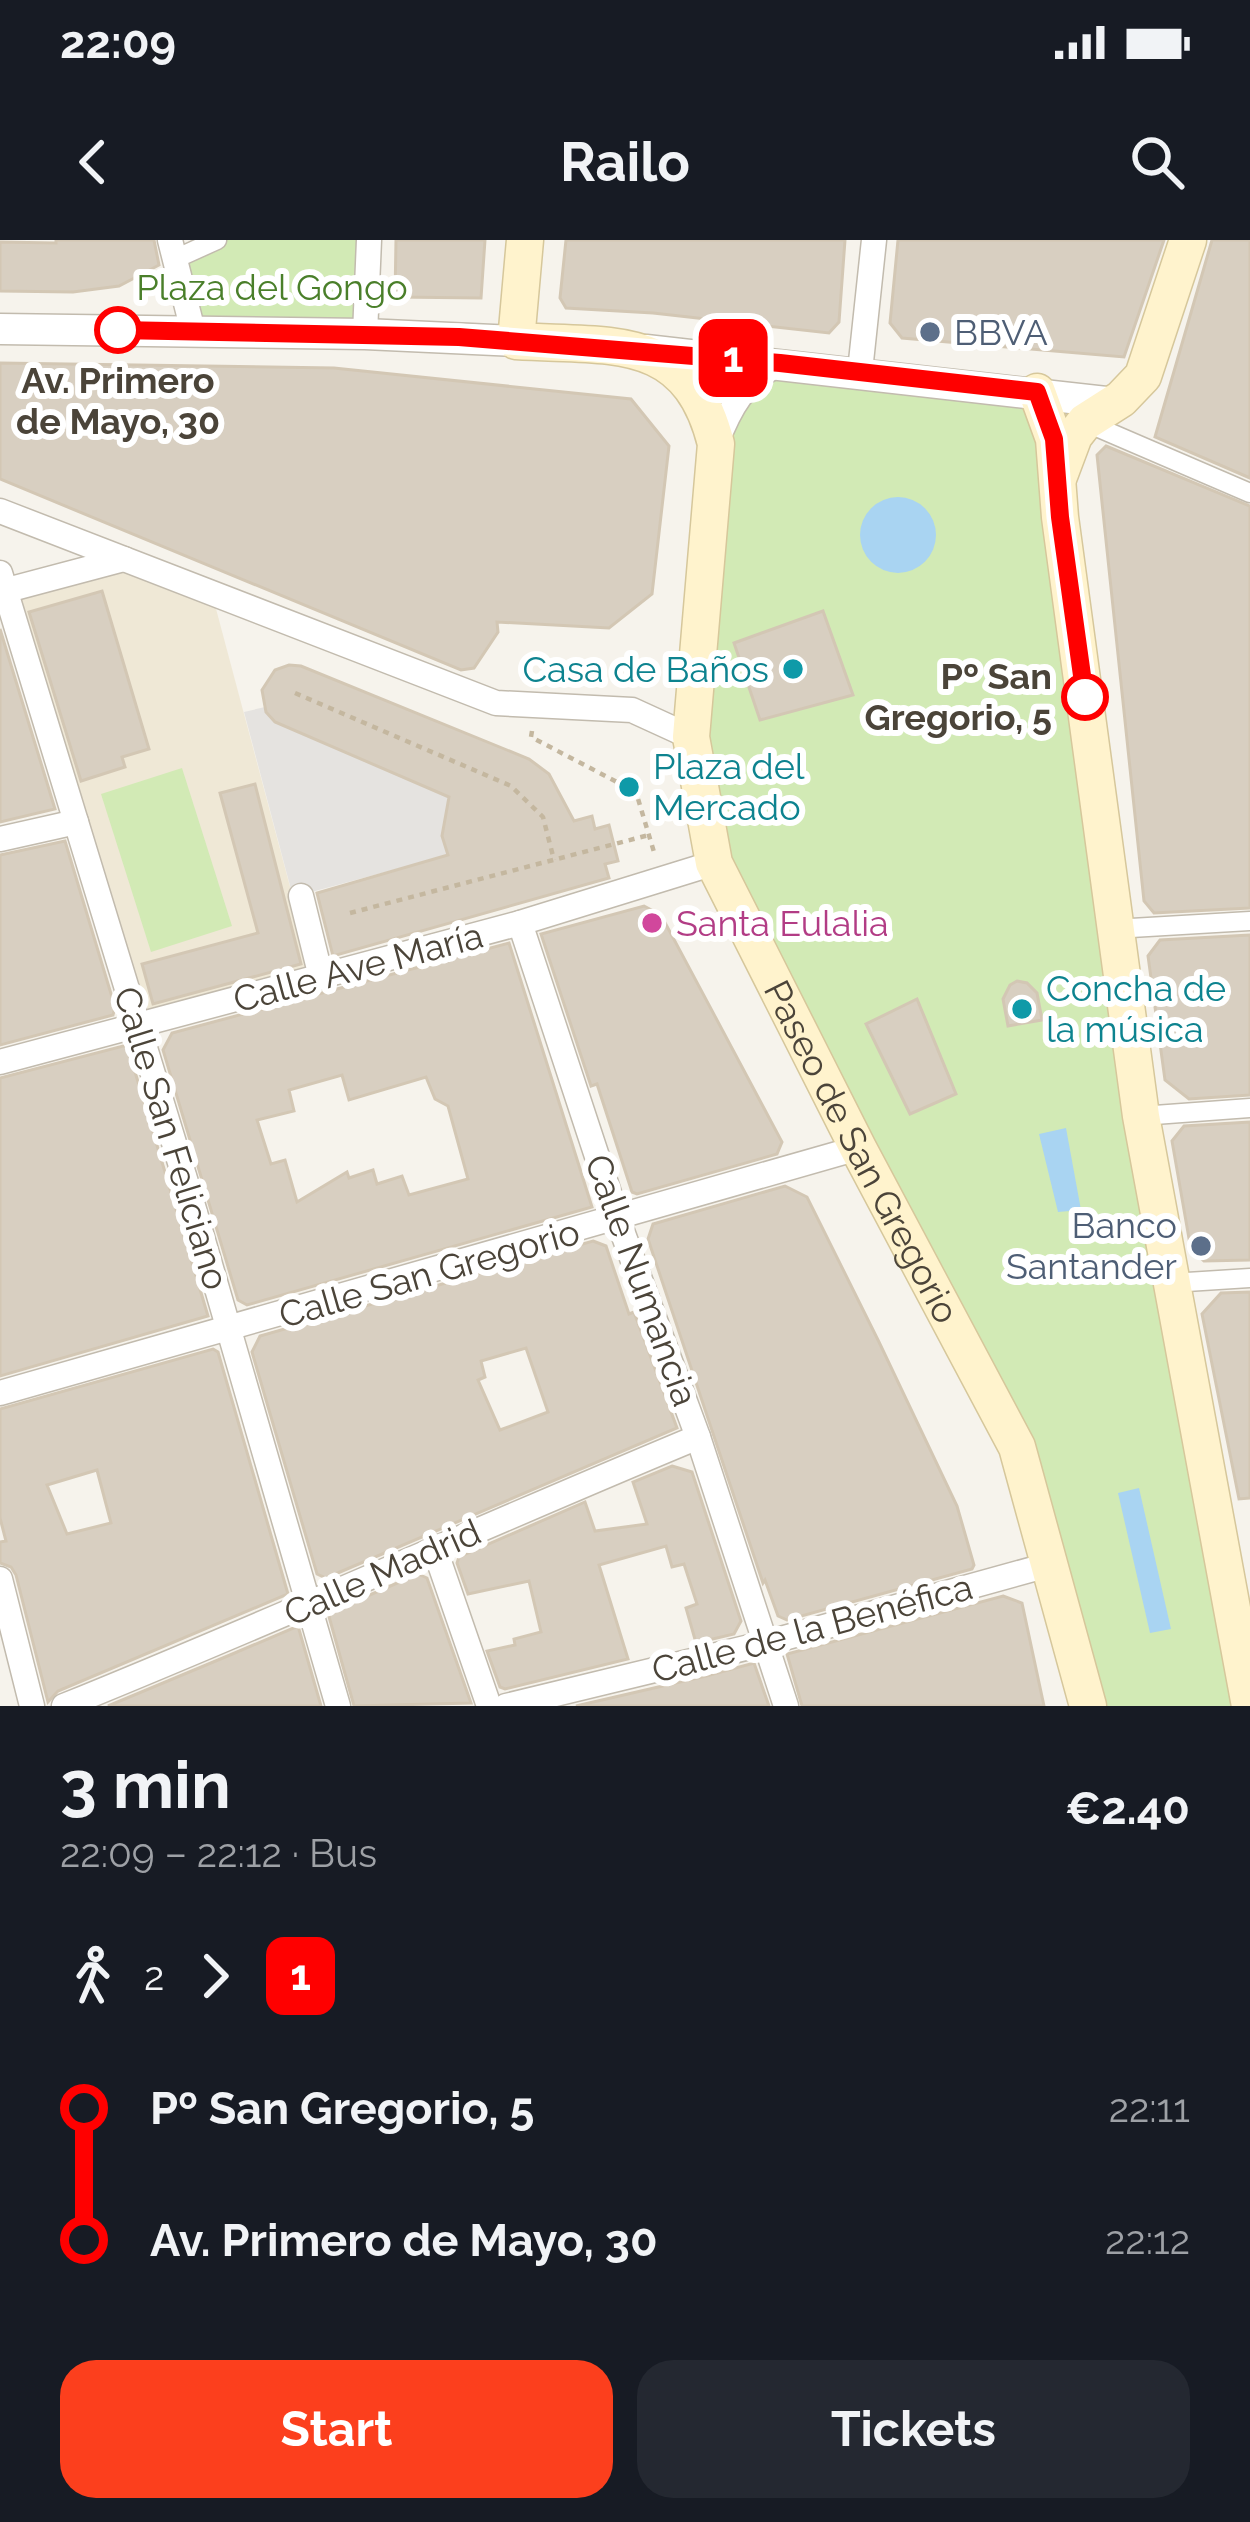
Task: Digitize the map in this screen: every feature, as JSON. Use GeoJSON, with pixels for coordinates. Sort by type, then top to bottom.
{"type":"FeatureCollection","features":[{"type":"Feature","properties":{"kind":"main road"},"geometry":{"type":"LineString","coordinates":[[525,240],[516,341],[646,350]]}},
{"type":"Feature","properties":{"kind":"main road"},"geometry":{"type":"LineString","coordinates":[[1058,479],[1074,436],[1134,387],[1150,362],[1188,240]]}},
{"type":"Feature","properties":{"kind":"main road","name":"Paseo de San Gregorio"},"geometry":{"type":"LineString","coordinates":[[646,350],[674,368],[693,388],[716,444],[691,737],[714,863],[1017,1447],[1088,1706]]}},
{"type":"Feature","properties":{"kind":"main road"},"geometry":{"type":"LineString","coordinates":[[1037,392],[1049,418],[1058,479],[1141,1116],[1171,1283],[1237,1570],[1250,1706]]}},
{"type":"Feature","properties":{"kind":"street"},"geometry":{"type":"LineString","coordinates":[[193,332],[172,249],[217,240]]}},
{"type":"Feature","properties":{"kind":"street"},"geometry":{"type":"LineString","coordinates":[[365,334],[369,240]]}},
{"type":"Feature","properties":{"kind":"street"},"geometry":{"type":"LineString","coordinates":[[860,371],[874,240]]}},
{"type":"Feature","properties":{"kind":"street"},"geometry":{"type":"LineString","coordinates":[[0,329],[516,341]]}},
{"type":"Feature","properties":{"kind":"street"},"geometry":{"type":"LineString","coordinates":[[646,350],[1037,392],[1100,412],[1250,493]]}},
{"type":"Feature","properties":{"kind":"street","name":"Paseo de San Gregorio"},"geometry":{"type":"LineString","coordinates":[[716,444],[738,395],[760,373],[780,363]]}},
{"type":"Feature","properties":{"kind":"street"},"geometry":{"type":"LineString","coordinates":[[0,511],[496,704],[632,710],[691,737]]}},
{"type":"Feature","properties":{"kind":"street"},"geometry":{"type":"LineString","coordinates":[[2,585],[124,559]]}},
{"type":"Feature","properties":{"kind":"street","name":"Calle San Feliciano"},"geometry":{"type":"LineString","coordinates":[[2,585],[139,1026],[338,1706]]}},
{"type":"Feature","properties":{"kind":"street"},"geometry":{"type":"LineString","coordinates":[[0,839],[76,821]]}},
{"type":"Feature","properties":{"kind":"street","name":"Calle Ave María"},"geometry":{"type":"LineString","coordinates":[[0,1062],[520,923],[714,863]]}},
{"type":"Feature","properties":{"kind":"street"},"geometry":{"type":"LineString","coordinates":[[301,896],[321,977]]}},
{"type":"Feature","properties":{"kind":"street"},"geometry":{"type":"LineString","coordinates":[[1114,929],[1250,921]]}},
{"type":"Feature","properties":{"kind":"street","name":"Calle Numancia"},"geometry":{"type":"LineString","coordinates":[[520,923],[617,1220],[698,1437],[786,1706]]}},
{"type":"Feature","properties":{"kind":"street"},"geometry":{"type":"LineString","coordinates":[[1141,1116],[1250,1108]]}},
{"type":"Feature","properties":{"kind":"street","name":"Calle San Gregorio"},"geometry":{"type":"LineString","coordinates":[[0,1393],[858,1148]]}},
{"type":"Feature","properties":{"kind":"street"},"geometry":{"type":"LineString","coordinates":[[1171,1283],[1250,1278]]}},
{"type":"Feature","properties":{"kind":"street","name":"Calle Madrid"},"geometry":{"type":"LineString","coordinates":[[64,1706],[308,1607],[434,1547],[698,1437]]}},
{"type":"Feature","properties":{"kind":"street"},"geometry":{"type":"LineString","coordinates":[[434,1547],[489,1706]]}},
{"type":"Feature","properties":{"kind":"street","name":"Calle de la Benéfica"},"geometry":{"type":"LineString","coordinates":[[506,1706],[766,1643],[1048,1564]]}},
{"type":"Feature","properties":{"kind":"street"},"geometry":{"type":"LineString","coordinates":[[0,1579],[32,1706]]}},
{"type":"Feature","properties":{"kind":"path"},"geometry":{"type":"LineString","coordinates":[[295,693],[511,786],[543,817],[554,860]]}},
{"type":"Feature","properties":{"kind":"path"},"geometry":{"type":"LineString","coordinates":[[534,705],[532,737],[636,792],[663,880]]}},
{"type":"Feature","properties":{"kind":"path"},"geometry":{"type":"LineString","coordinates":[[350,913],[649,835]]}},
{"type":"Feature","properties":{"kind":"shaded area"},"geometry":{"type":"Polygon","coordinates":[[[127,568],[215,605],[313,973],[144,1017],[15,597],[127,568]]]}},
{"type":"Feature","properties":{"kind":"shaded area"},"geometry":{"type":"Polygon","coordinates":[[[265,707],[275,722],[452,799],[448,855],[293,897],[244,712],[265,707]]]}},
{"type":"Feature","properties":{"kind":"green space","name":"Plaza del Gongo"},"geometry":{"type":"Polygon","coordinates":[[[217,240],[369,240],[365,334],[193,331],[175,259],[217,240]]]}},
{"type":"Feature","properties":{"kind":"green space"},"geometry":{"type":"Polygon","coordinates":[[[760,373],[1032,390],[1250,1706],[1089,1706],[1017,1447],[714,863],[699,662],[716,444],[760,373]]]}},
{"type":"Feature","properties":{"kind":"green space"},"geometry":{"type":"Polygon","coordinates":[[[182,768],[232,926],[151,952],[101,794],[182,768]]]}},
{"type":"Feature","properties":{"kind":"water"},"geometry":{"type":"Polygon","coordinates":[[[898,497],[925,508],[936,535],[925,562],[898,573],[871,562],[860,535],[871,508],[898,497]]]}},
{"type":"Feature","properties":{"kind":"water"},"geometry":{"type":"Polygon","coordinates":[[[1066,1128],[1081,1210],[1058,1212],[1039,1134],[1066,1128]]]}},
{"type":"Feature","properties":{"kind":"water"},"geometry":{"type":"Polygon","coordinates":[[[1139,1488],[1171,1629],[1150,1633],[1118,1493],[1139,1488]]]}},
{"type":"Feature","properties":{"kind":"building"},"geometry":{"type":"Polygon","coordinates":[[[154,240],[159,265],[119,286],[73,292],[0,291],[0,242],[154,240]]]}},
{"type":"Feature","properties":{"kind":"building"},"geometry":{"type":"Polygon","coordinates":[[[396,240],[485,240],[481,298],[395,297],[396,240]]]}},
{"type":"Feature","properties":{"kind":"building"},"geometry":{"type":"Polygon","coordinates":[[[566,240],[845,240],[839,322],[829,333],[566,308],[560,298],[566,240]]]}},
{"type":"Feature","properties":{"kind":"building"},"geometry":{"type":"Polygon","coordinates":[[[898,240],[1164,240],[1124,357],[902,338],[890,323],[898,240]]]}},
{"type":"Feature","properties":{"kind":"building"},"geometry":{"type":"Polygon","coordinates":[[[1212,240],[1250,240],[1250,478],[1155,437],[1212,240]]]}},
{"type":"Feature","properties":{"kind":"building"},"geometry":{"type":"Polygon","coordinates":[[[0,363],[334,368],[631,399],[669,446],[652,594],[609,628],[497,622],[498,632],[474,668],[461,670],[0,479],[0,363]]]}},
{"type":"Feature","properties":{"kind":"building"},"geometry":{"type":"Polygon","coordinates":[[[1106,446],[1250,506],[1250,908],[1154,913],[1144,901],[1097,455],[1106,446]]]}},
{"type":"Feature","properties":{"kind":"building"},"geometry":{"type":"Polygon","coordinates":[[[102,591],[149,749],[122,757],[125,767],[81,781],[29,612],[102,591]]]}},
{"type":"Feature","properties":{"kind":"building","name":"Casa de Baños"},"geometry":{"type":"Polygon","coordinates":[[[823,611],[853,695],[760,720],[734,643],[823,611]]]}},
{"type":"Feature","properties":{"kind":"building"},"geometry":{"type":"Polygon","coordinates":[[[0,629],[55,809],[0,822],[0,629]]]}},
{"type":"Feature","properties":{"kind":"building"},"geometry":{"type":"Polygon","coordinates":[[[289,665],[529,759],[549,774],[574,821],[592,816],[595,829],[609,825],[618,861],[605,864],[609,878],[333,956],[317,893],[448,855],[442,836],[449,797],[275,722],[266,712],[262,690],[275,670],[289,665]]]}},
{"type":"Feature","properties":{"kind":"building"},"geometry":{"type":"Polygon","coordinates":[[[255,784],[301,964],[153,1004],[142,964],[258,933],[220,793],[255,784]]]}},
{"type":"Feature","properties":{"kind":"building"},"geometry":{"type":"Polygon","coordinates":[[[65,841],[115,1007],[113,1015],[0,1045],[0,855],[65,841]]]}},
{"type":"Feature","properties":{"kind":"building"},"geometry":{"type":"Polygon","coordinates":[[[644,906],[661,915],[782,1142],[777,1154],[637,1194],[632,1192],[597,1084],[591,1086],[541,934],[644,906]]]}},
{"type":"Feature","properties":{"kind":"building"},"geometry":{"type":"Polygon","coordinates":[[[1250,935],[1250,1095],[1189,1099],[1165,1080],[1148,956],[1160,940],[1250,935]]]}},
{"type":"Feature","properties":{"kind":"building"},"geometry":{"type":"Polygon","coordinates":[[[509,943],[592,1207],[247,1305],[238,1300],[163,1050],[172,1033],[509,943]],[[342,1075],[289,1090],[294,1111],[257,1120],[271,1164],[285,1160],[297,1202],[347,1172],[349,1178],[373,1170],[377,1184],[402,1176],[409,1195],[468,1179],[448,1106],[435,1099],[426,1077],[349,1100],[342,1075]]]}},
{"type":"Feature","properties":{"kind":"building","name":"Concha de la música"},"geometry":{"type":"Polygon","coordinates":[[[1017,981],[1037,993],[1042,1020],[1008,1026],[1003,999],[1017,981]]]}},
{"type":"Feature","properties":{"kind":"building"},"geometry":{"type":"Polygon","coordinates":[[[917,999],[956,1094],[910,1114],[866,1024],[917,999]]]}},
{"type":"Feature","properties":{"kind":"building"},"geometry":{"type":"Polygon","coordinates":[[[127,1045],[208,1316],[0,1376],[0,1078],[127,1045]]]}},
{"type":"Feature","properties":{"kind":"building"},"geometry":{"type":"Polygon","coordinates":[[[1250,1122],[1250,1260],[1204,1261],[1191,1250],[1172,1141],[1184,1126],[1250,1122]]]}},
{"type":"Feature","properties":{"kind":"building"},"geometry":{"type":"Polygon","coordinates":[[[785,1186],[807,1197],[957,1506],[974,1565],[787,1620],[778,1616],[765,1580],[763,1583],[648,1239],[653,1224],[785,1186]]]}},
{"type":"Feature","properties":{"kind":"building"},"geometry":{"type":"Polygon","coordinates":[[[593,1241],[606,1246],[677,1428],[326,1578],[317,1574],[252,1352],[260,1336],[593,1241]],[[526,1348],[481,1361],[485,1377],[478,1380],[500,1430],[548,1412],[526,1348]]]}},
{"type":"Feature","properties":{"kind":"building"},"geometry":{"type":"Polygon","coordinates":[[[1250,1292],[1250,1498],[1239,1499],[1202,1314],[1221,1293],[1250,1292]]]}},
{"type":"Feature","properties":{"kind":"building"},"geometry":{"type":"Polygon","coordinates":[[[213,1349],[218,1352],[288,1594],[58,1691],[48,1702],[16,1575],[0,1563],[0,1542],[6,1541],[0,1518],[0,1409],[213,1349]],[[97,1470],[47,1485],[67,1534],[111,1523],[97,1470]]]}},
{"type":"Feature","properties":{"kind":"building"},"geometry":{"type":"Polygon","coordinates":[[[672,1466],[692,1472],[741,1621],[734,1634],[696,1643],[686,1608],[697,1604],[684,1564],[672,1567],[666,1546],[599,1565],[628,1659],[500,1687],[487,1651],[515,1645],[514,1639],[541,1632],[529,1581],[468,1594],[459,1557],[585,1502],[595,1531],[647,1524],[633,1482],[672,1466]]]}},
{"type":"Feature","properties":{"kind":"building"},"geometry":{"type":"Polygon","coordinates":[[[418,1574],[427,1578],[471,1703],[354,1706],[328,1613],[418,1574]]]}},
{"type":"Feature","properties":{"kind":"building"},"geometry":{"type":"Polygon","coordinates":[[[1003,1596],[1022,1603],[1044,1706],[802,1706],[787,1654],[1003,1596]]]}},
{"type":"Feature","properties":{"kind":"building"},"geometry":{"type":"Polygon","coordinates":[[[298,1626],[321,1706],[108,1706],[230,1655],[298,1626]]]}},
{"type":"Feature","properties":{"kind":"building"},"geometry":{"type":"Polygon","coordinates":[[[754,1663],[769,1706],[576,1706],[706,1676],[754,1663]]]}},
{"type":"Feature","properties":{"kind":"bus line","name":"1"},"geometry":{"type":"LineString","coordinates":[[118,330],[459,337],[646,350],[1037,392],[1054,439],[1085,697]]}},
{"type":"Feature","properties":{"kind":"place","name":"Av. Primero de Mayo, 30"},"geometry":{"type":"Point","coordinates":[118,330]}},
{"type":"Feature","properties":{"kind":"place","name":"BBVA"},"geometry":{"type":"Point","coordinates":[930,332]}},
{"type":"Feature","properties":{"kind":"place","name":"Casa de Baños"},"geometry":{"type":"Point","coordinates":[793,669]}},
{"type":"Feature","properties":{"kind":"place","name":"Pº San Gregorio, 5"},"geometry":{"type":"Point","coordinates":[1085,697]}},
{"type":"Feature","properties":{"kind":"place","name":"Plaza del Mercado"},"geometry":{"type":"Point","coordinates":[629,787]}},
{"type":"Feature","properties":{"kind":"place","name":"Santa Eulalia"},"geometry":{"type":"Point","coordinates":[652,923]}},
{"type":"Feature","properties":{"kind":"place","name":"Concha de la música"},"geometry":{"type":"Point","coordinates":[1022,1009]}},
{"type":"Feature","properties":{"kind":"place","name":"Banco Santander"},"geometry":{"type":"Point","coordinates":[1201,1246]}}]}
